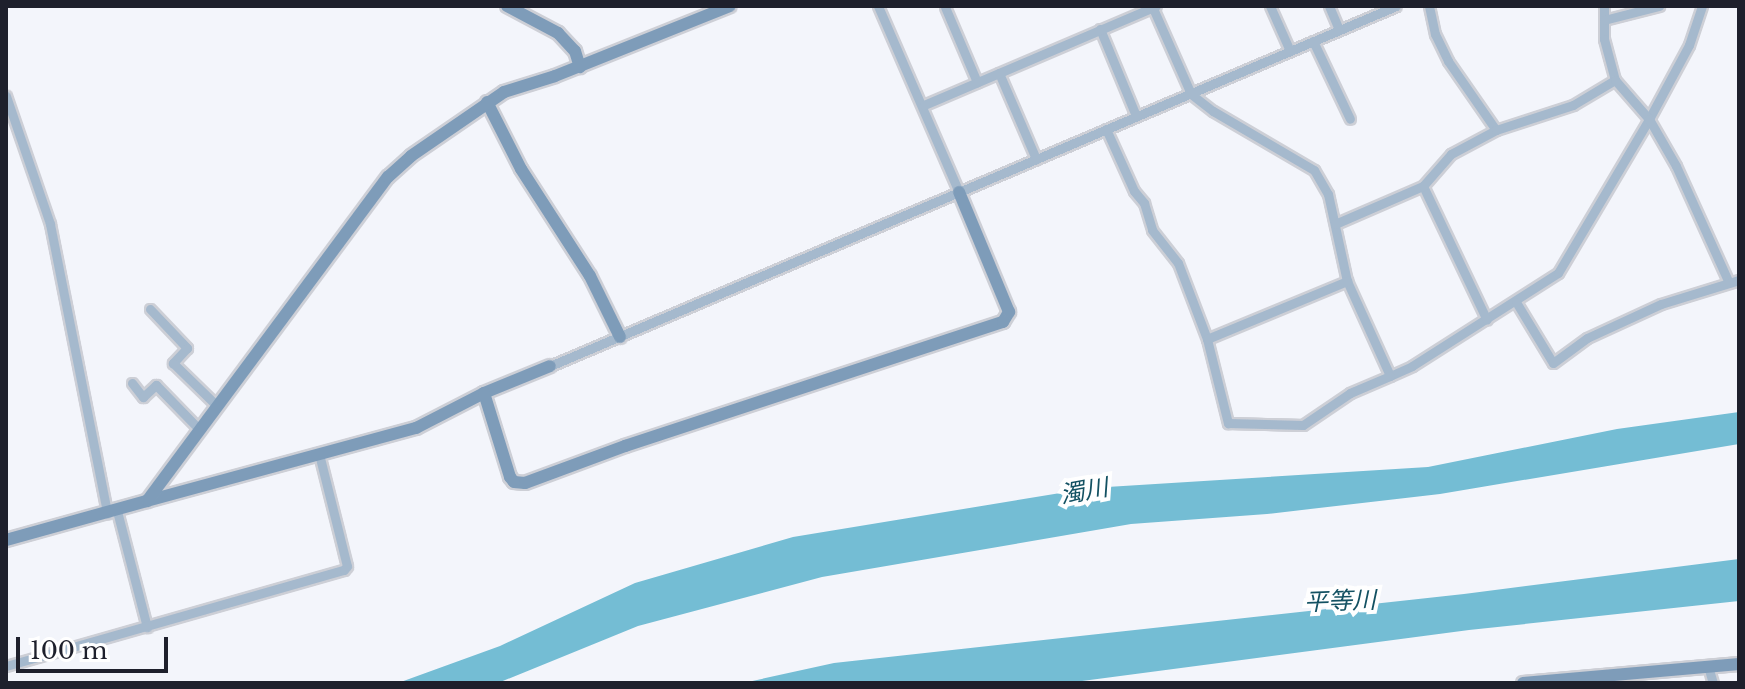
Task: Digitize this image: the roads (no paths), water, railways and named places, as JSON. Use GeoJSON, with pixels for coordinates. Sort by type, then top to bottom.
{"type":"FeatureCollection","features":[{"type":"Feature","properties":{"kind":"street"},"geometry":{"type":"LineString","coordinates":[[507,6],[558,33],[575,51],[580,67]]}},
{"type":"Feature","properties":{"kind":"street"},"geometry":{"type":"LineString","coordinates":[[147,501],[388,177],[411,156],[513,87],[580,67],[730,6]]}},
{"type":"Feature","properties":{"kind":"street"},"geometry":{"type":"LineString","coordinates":[[484,393],[510,477],[514,482],[525,483],[625,446],[1003,322],[1009,312],[924,105],[878,6]]}},
{"type":"Feature","properties":{"kind":"street"},"geometry":{"type":"LineString","coordinates":[[1270,6],[1290,51]]}},
{"type":"Feature","properties":{"kind":"street"},"geometry":{"type":"LineString","coordinates":[[1329,6],[1339,30]]}},
{"type":"Feature","properties":{"kind":"street"},"geometry":{"type":"LineString","coordinates":[[1361,6],[1367,18]]}},
{"type":"Feature","properties":{"kind":"street"},"geometry":{"type":"LineString","coordinates":[[1429,6],[1435,34],[1448,61],[1496,130]]}},
{"type":"Feature","properties":{"kind":"street"},"geometry":{"type":"LineString","coordinates":[[1516,302],[1553,363],[1587,338],[1661,304],[1734,282],[1649,119],[1615,80],[1604,39],[1604,6]]}},
{"type":"Feature","properties":{"kind":"street"},"geometry":{"type":"LineString","coordinates":[[1604,20],[1659,6]]}},
{"type":"Feature","properties":{"kind":"street"},"geometry":{"type":"LineString","coordinates":[[1106,129],[1134,191],[1144,203],[1152,230],[1178,263],[1207,339],[1228,423],[1303,425],[1350,393],[1412,366],[1558,273],[1689,45],[1702,6]]}},
{"type":"Feature","properties":{"kind":"street"},"geometry":{"type":"LineString","coordinates":[[945,7],[977,82]]}},
{"type":"Feature","properties":{"kind":"street"},"geometry":{"type":"LineString","coordinates":[[924,105],[1154,7],[1191,94],[1213,111],[1314,170],[1328,194],[1347,281],[1390,376]]}},
{"type":"Feature","properties":{"kind":"street"},"geometry":{"type":"LineString","coordinates":[[6,540],[416,428],[484,393],[1392,7]]}},
{"type":"Feature","properties":{"kind":"street"},"geometry":{"type":"LineString","coordinates":[[1100,29],[1136,116]]}},
{"type":"Feature","properties":{"kind":"street"},"geometry":{"type":"LineString","coordinates":[[1313,41],[1350,119]]}},
{"type":"Feature","properties":{"kind":"street"},"geometry":{"type":"LineString","coordinates":[[999,73],[1036,159]]}},
{"type":"Feature","properties":{"kind":"street"},"geometry":{"type":"LineString","coordinates":[[1335,224],[1423,186],[1451,154],[1496,130],[1573,105],[1615,80]]}},
{"type":"Feature","properties":{"kind":"street"},"geometry":{"type":"LineString","coordinates":[[6,96],[50,224],[112,512],[147,627]]}},
{"type":"Feature","properties":{"kind":"street"},"geometry":{"type":"LineString","coordinates":[[487,102],[521,169],[590,276],[620,337]]}},
{"type":"Feature","properties":{"kind":"street"},"geometry":{"type":"LineString","coordinates":[[1423,186],[1487,320]]}},
{"type":"Feature","properties":{"kind":"street"},"geometry":{"type":"LineString","coordinates":[[1207,339],[1347,281]]}},
{"type":"Feature","properties":{"kind":"street"},"geometry":{"type":"LineString","coordinates":[[150,309],[187,348],[173,363],[217,406]]}},
{"type":"Feature","properties":{"kind":"street"},"geometry":{"type":"LineString","coordinates":[[132,383],[143,397],[156,385],[199,429]]}},
{"type":"Feature","properties":{"kind":"street"},"geometry":{"type":"LineString","coordinates":[[6,666],[344,570],[347,566],[319,454]]}},
{"type":"Feature","properties":{"kind":"street"},"geometry":{"type":"LineString","coordinates":[[1523,683],[1739,664]]}},
{"type":"Feature","properties":{"kind":"street"},"geometry":{"type":"LineString","coordinates":[[1708,666],[1713,683]]}},
{"type":"Feature","properties":{"kind":"water","name":"濁川"},"geometry":{"type":"Polygon","coordinates":[[[1739,412],[1739,444],[1440,494],[1267,514],[1131,524],[822,577],[638,626],[498,683],[398,683],[500,646],[635,583],[793,537],[1091,488],[1428,467],[1617,429],[1739,412]]]}},
{"type":"Feature","properties":{"kind":"water"},"geometry":{"type":"Polygon","coordinates":[[[1739,559],[1739,601],[1469,630],[1067,683],[743,683],[834,663],[1464,594],[1739,559]]]}},
{"type":"Feature","properties":{"kind":"water label","name":"平等川"},"geometry":{"type":"Point","coordinates":[1340,601]}}]}
